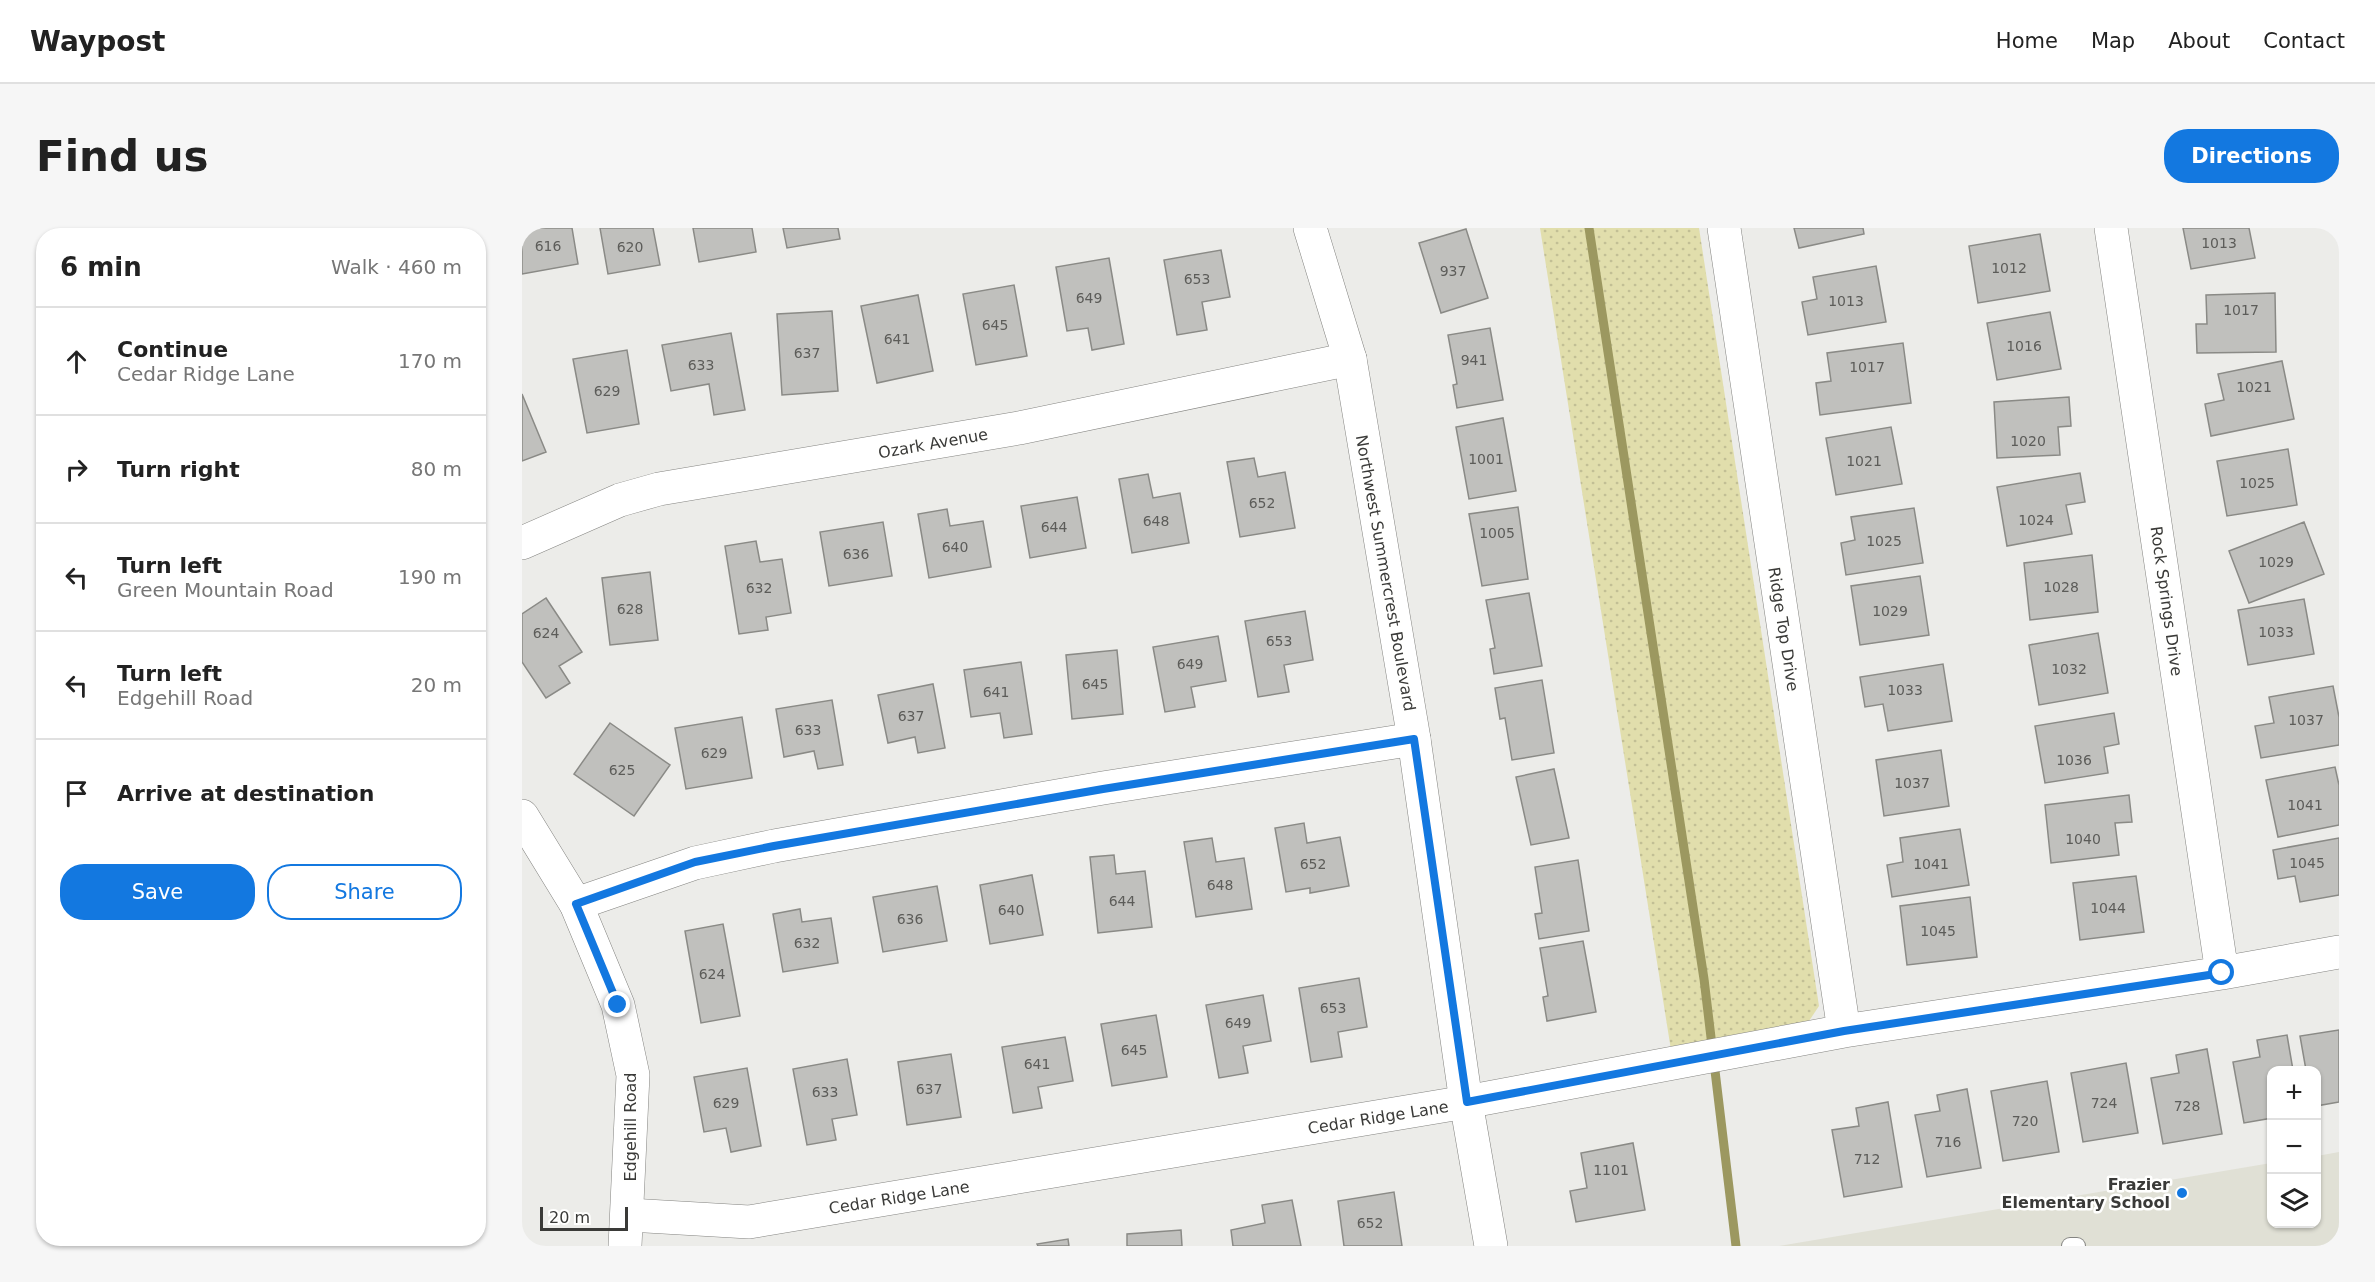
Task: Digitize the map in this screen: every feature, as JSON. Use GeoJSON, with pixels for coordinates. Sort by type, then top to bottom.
{"type":"FeatureCollection","features":[{"type":"Feature","properties":{"kind":"street","name":"Northwest Summercrest Boulevard"},"geometry":{"type":"LineString","coordinates":[[1310,228],[1350,360],[1414,739],[1467,1102],[1491,1246]]}},
{"type":"Feature","properties":{"kind":"street","name":"Ridge Top Drive"},"geometry":{"type":"LineString","coordinates":[[1724,228],[1844,1031]]}},
{"type":"Feature","properties":{"kind":"street","name":"Rock Springs Drive"},"geometry":{"type":"LineString","coordinates":[[2111,228],[2222,973]]}},
{"type":"Feature","properties":{"kind":"street","name":"Ozark Avenue"},"geometry":{"type":"LineString","coordinates":[[522,543],[620,500],[659,489],[1018,429],[1350,360]]}},
{"type":"Feature","properties":{"kind":"street"},"geometry":{"type":"LineString","coordinates":[[576,904],[695,862],[774,846],[1091,790],[1414,739]]}},
{"type":"Feature","properties":{"kind":"street","name":"Edgehill Road"},"geometry":{"type":"LineString","coordinates":[[522,816],[576,904],[618,1005],[633,1076],[627,1231]]}},
{"type":"Feature","properties":{"kind":"street","name":"Cedar Ridge Lane"},"geometry":{"type":"LineString","coordinates":[[627,1231],[749,1222],[1467,1102],[1844,1031],[2222,973],[2339,952]]}},
{"type":"Feature","properties":{"kind":"lane"},"geometry":{"type":"LineString","coordinates":[[2070,1246],[2077,1246]]}},
{"type":"Feature","properties":{"kind":"shaded area"},"geometry":{"type":"Polygon","coordinates":[[[1540,228],[1699,228],[1819,1006],[1809,1021],[1671,1050],[1540,228]]]}},
{"type":"Feature","properties":{"kind":"shaded area","name":"Frazier Elementary School"},"geometry":{"type":"Polygon","coordinates":[[[2339,1152],[2339,1246],[1779,1246],[2267,1164],[2267,1228],[2321,1228],[2321,1155],[2339,1152]]]}},
{"type":"Feature","properties":{"kind":"building"},"geometry":{"type":"Polygon","coordinates":[[[522,228],[572,228],[578,264],[522,274],[522,228]]]}},
{"type":"Feature","properties":{"kind":"building"},"geometry":{"type":"Polygon","coordinates":[[[600,228],[653,228],[660,265],[608,274],[600,228]]]}},
{"type":"Feature","properties":{"kind":"building"},"geometry":{"type":"Polygon","coordinates":[[[693,228],[752,228],[756,252],[699,262],[693,228]]]}},
{"type":"Feature","properties":{"kind":"building"},"geometry":{"type":"Polygon","coordinates":[[[783,228],[838,228],[840,239],[787,248],[783,228]]]}},
{"type":"Feature","properties":{"kind":"building"},"geometry":{"type":"Polygon","coordinates":[[[1794,228],[1863,228],[1864,234],[1799,248],[1794,228]]]}},
{"type":"Feature","properties":{"kind":"building"},"geometry":{"type":"Polygon","coordinates":[[[2183,228],[2249,228],[2255,258],[2191,269],[2183,228]]]}},
{"type":"Feature","properties":{"kind":"building"},"geometry":{"type":"Polygon","coordinates":[[[1466,229],[1488,298],[1441,313],[1419,243],[1466,229]]]}},
{"type":"Feature","properties":{"kind":"building"},"geometry":{"type":"Polygon","coordinates":[[[2040,234],[2050,291],[1978,303],[1969,246],[2040,234]]]}},
{"type":"Feature","properties":{"kind":"building"},"geometry":{"type":"Polygon","coordinates":[[[1221,250],[1230,297],[1202,302],[1207,330],[1177,335],[1164,260],[1221,250]]]}},
{"type":"Feature","properties":{"kind":"building"},"geometry":{"type":"Polygon","coordinates":[[[1109,258],[1124,344],[1092,350],[1088,328],[1067,331],[1056,267],[1109,258]]]}},
{"type":"Feature","properties":{"kind":"building"},"geometry":{"type":"Polygon","coordinates":[[[1876,266],[1886,322],[1808,335],[1802,302],[1817,299],[1813,277],[1876,266]]]}},
{"type":"Feature","properties":{"kind":"building"},"geometry":{"type":"Polygon","coordinates":[[[1014,285],[1027,356],[976,365],[963,294],[1014,285]]]}},
{"type":"Feature","properties":{"kind":"building"},"geometry":{"type":"Polygon","coordinates":[[[2275,293],[2276,352],[2197,353],[2196,324],[2207,324],[2206,295],[2275,293]]]}},
{"type":"Feature","properties":{"kind":"building"},"geometry":{"type":"Polygon","coordinates":[[[918,295],[933,371],[877,383],[861,306],[918,295]]]}},
{"type":"Feature","properties":{"kind":"building"},"geometry":{"type":"Polygon","coordinates":[[[832,311],[838,391],[782,395],[777,314],[832,311]]]}},
{"type":"Feature","properties":{"kind":"building"},"geometry":{"type":"Polygon","coordinates":[[[2050,312],[2061,369],[1997,380],[1987,323],[2050,312]]]}},
{"type":"Feature","properties":{"kind":"building"},"geometry":{"type":"Polygon","coordinates":[[[1490,328],[1503,400],[1457,408],[1453,385],[1457,384],[1448,335],[1490,328]]]}},
{"type":"Feature","properties":{"kind":"building"},"geometry":{"type":"Polygon","coordinates":[[[731,333],[745,410],[714,415],[709,384],[671,391],[662,345],[731,333]]]}},
{"type":"Feature","properties":{"kind":"building"},"geometry":{"type":"Polygon","coordinates":[[[1903,343],[1911,403],[1820,415],[1816,383],[1831,381],[1827,353],[1903,343]]]}},
{"type":"Feature","properties":{"kind":"building"},"geometry":{"type":"Polygon","coordinates":[[[627,350],[639,424],[587,433],[573,359],[627,350]]]}},
{"type":"Feature","properties":{"kind":"building"},"geometry":{"type":"Polygon","coordinates":[[[2282,361],[2294,419],[2211,436],[2205,404],[2224,400],[2218,374],[2282,361]]]}},
{"type":"Feature","properties":{"kind":"building"},"geometry":{"type":"Polygon","coordinates":[[[522,394],[546,452],[522,461],[522,394]]]}},
{"type":"Feature","properties":{"kind":"building"},"geometry":{"type":"Polygon","coordinates":[[[2069,397],[2071,426],[2058,427],[2060,455],[1997,458],[1994,402],[2069,397]]]}},
{"type":"Feature","properties":{"kind":"building"},"geometry":{"type":"Polygon","coordinates":[[[1503,418],[1516,491],[1469,499],[1456,427],[1503,418]]]}},
{"type":"Feature","properties":{"kind":"building"},"geometry":{"type":"Polygon","coordinates":[[[1891,427],[1902,484],[1836,495],[1826,438],[1891,427]]]}},
{"type":"Feature","properties":{"kind":"building"},"geometry":{"type":"Polygon","coordinates":[[[2288,449],[2297,505],[2227,516],[2217,461],[2288,449]]]}},
{"type":"Feature","properties":{"kind":"building"},"geometry":{"type":"Polygon","coordinates":[[[1254,458],[1258,477],[1285,472],[1295,528],[1240,537],[1227,462],[1254,458]]]}},
{"type":"Feature","properties":{"kind":"building"},"geometry":{"type":"Polygon","coordinates":[[[2080,473],[2085,502],[2066,505],[2072,534],[2007,546],[1997,487],[2080,473]]]}},
{"type":"Feature","properties":{"kind":"building"},"geometry":{"type":"Polygon","coordinates":[[[1148,474],[1153,498],[1180,493],[1189,543],[1132,553],[1119,479],[1148,474]]]}},
{"type":"Feature","properties":{"kind":"building"},"geometry":{"type":"Polygon","coordinates":[[[1077,497],[1086,548],[1030,558],[1021,506],[1077,497]]]}},
{"type":"Feature","properties":{"kind":"building"},"geometry":{"type":"Polygon","coordinates":[[[1518,507],[1528,579],[1482,586],[1469,514],[1518,507]]]}},
{"type":"Feature","properties":{"kind":"building"},"geometry":{"type":"Polygon","coordinates":[[[1914,508],[1923,563],[1846,575],[1841,543],[1855,540],[1851,517],[1914,508]]]}},
{"type":"Feature","properties":{"kind":"building"},"geometry":{"type":"Polygon","coordinates":[[[947,509],[950,526],[983,521],[991,567],[929,578],[918,514],[947,509]]]}},
{"type":"Feature","properties":{"kind":"building"},"geometry":{"type":"Polygon","coordinates":[[[883,522],[892,576],[829,586],[820,532],[883,522]]]}},
{"type":"Feature","properties":{"kind":"building"},"geometry":{"type":"Polygon","coordinates":[[[2304,522],[2324,574],[2249,603],[2229,551],[2304,522]]]}},
{"type":"Feature","properties":{"kind":"building"},"geometry":{"type":"Polygon","coordinates":[[[756,541],[760,562],[782,559],[791,613],[766,617],[768,630],[739,634],[725,546],[756,541]]]}},
{"type":"Feature","properties":{"kind":"building"},"geometry":{"type":"Polygon","coordinates":[[[2092,555],[2098,612],[2030,620],[2024,563],[2092,555]]]}},
{"type":"Feature","properties":{"kind":"building"},"geometry":{"type":"Polygon","coordinates":[[[650,572],[658,640],[610,645],[602,578],[650,572]]]}},
{"type":"Feature","properties":{"kind":"building"},"geometry":{"type":"Polygon","coordinates":[[[1920,576],[1929,635],[1860,645],[1851,586],[1920,576]]]}},
{"type":"Feature","properties":{"kind":"building"},"geometry":{"type":"Polygon","coordinates":[[[1529,593],[1542,666],[1494,674],[1490,649],[1495,648],[1486,600],[1529,593]]]}},
{"type":"Feature","properties":{"kind":"building"},"geometry":{"type":"Polygon","coordinates":[[[546,598],[582,652],[559,666],[570,683],[546,698],[522,662],[522,614],[546,598]]]}},
{"type":"Feature","properties":{"kind":"building"},"geometry":{"type":"Polygon","coordinates":[[[2304,599],[2314,654],[2248,665],[2238,610],[2304,599]]]}},
{"type":"Feature","properties":{"kind":"building"},"geometry":{"type":"Polygon","coordinates":[[[1305,611],[1313,660],[1284,665],[1289,692],[1258,697],[1245,621],[1305,611]]]}},
{"type":"Feature","properties":{"kind":"building"},"geometry":{"type":"Polygon","coordinates":[[[2098,633],[2108,693],[2039,705],[2029,645],[2098,633]]]}},
{"type":"Feature","properties":{"kind":"building"},"geometry":{"type":"Polygon","coordinates":[[[1218,636],[1226,681],[1191,687],[1195,707],[1165,712],[1153,647],[1218,636]]]}},
{"type":"Feature","properties":{"kind":"building"},"geometry":{"type":"Polygon","coordinates":[[[1117,650],[1123,714],[1072,719],[1066,655],[1117,650]]]}},
{"type":"Feature","properties":{"kind":"building"},"geometry":{"type":"Polygon","coordinates":[[[1021,662],[1032,734],[1004,738],[1000,713],[971,717],[964,670],[1021,662]]]}},
{"type":"Feature","properties":{"kind":"building"},"geometry":{"type":"Polygon","coordinates":[[[1943,664],[1952,721],[1888,731],[1883,704],[1865,707],[1860,677],[1943,664]]]}},
{"type":"Feature","properties":{"kind":"building"},"geometry":{"type":"Polygon","coordinates":[[[1542,680],[1554,753],[1512,760],[1505,718],[1500,719],[1495,688],[1542,680]]]}},
{"type":"Feature","properties":{"kind":"building"},"geometry":{"type":"Polygon","coordinates":[[[933,684],[945,748],[918,753],[915,737],[888,743],[878,695],[933,684]]]}},
{"type":"Feature","properties":{"kind":"building"},"geometry":{"type":"Polygon","coordinates":[[[2333,686],[2339,717],[2339,745],[2261,758],[2255,726],[2274,723],[2269,697],[2333,686]]]}},
{"type":"Feature","properties":{"kind":"building"},"geometry":{"type":"Polygon","coordinates":[[[832,700],[843,765],[818,769],[814,751],[784,757],[776,709],[832,700]]]}},
{"type":"Feature","properties":{"kind":"building"},"geometry":{"type":"Polygon","coordinates":[[[2114,713],[2119,744],[2104,747],[2108,773],[2045,783],[2035,726],[2114,713]]]}},
{"type":"Feature","properties":{"kind":"building"},"geometry":{"type":"Polygon","coordinates":[[[742,717],[752,778],[686,789],[675,728],[742,717]]]}},
{"type":"Feature","properties":{"kind":"building"},"geometry":{"type":"Polygon","coordinates":[[[610,723],[670,765],[634,816],[574,774],[610,723]]]}},
{"type":"Feature","properties":{"kind":"building"},"geometry":{"type":"Polygon","coordinates":[[[1941,750],[1949,806],[1884,816],[1876,760],[1941,750]]]}},
{"type":"Feature","properties":{"kind":"building"},"geometry":{"type":"Polygon","coordinates":[[[2335,767],[2339,785],[2339,825],[2278,837],[2266,780],[2335,767]]]}},
{"type":"Feature","properties":{"kind":"building"},"geometry":{"type":"Polygon","coordinates":[[[1554,769],[1569,838],[1531,845],[1516,777],[1554,769]]]}},
{"type":"Feature","properties":{"kind":"building"},"geometry":{"type":"Polygon","coordinates":[[[2129,795],[2132,822],[2115,823],[2119,855],[2051,863],[2045,805],[2129,795]]]}},
{"type":"Feature","properties":{"kind":"building"},"geometry":{"type":"Polygon","coordinates":[[[1304,823],[1307,843],[1340,837],[1349,886],[1310,893],[1310,888],[1286,892],[1275,828],[1304,823]]]}},
{"type":"Feature","properties":{"kind":"building"},"geometry":{"type":"Polygon","coordinates":[[[1960,829],[1969,885],[1892,897],[1887,865],[1903,862],[1900,838],[1960,829]]]}},
{"type":"Feature","properties":{"kind":"building"},"geometry":{"type":"Polygon","coordinates":[[[1212,838],[1216,862],[1244,858],[1252,909],[1196,917],[1184,842],[1212,838]]]}},
{"type":"Feature","properties":{"kind":"building"},"geometry":{"type":"Polygon","coordinates":[[[2339,838],[2339,895],[2300,902],[2295,876],[2278,879],[2273,850],[2339,838]]]}},
{"type":"Feature","properties":{"kind":"building"},"geometry":{"type":"Polygon","coordinates":[[[1114,855],[1116,874],[1145,871],[1152,927],[1098,933],[1090,857],[1114,855]]]}},
{"type":"Feature","properties":{"kind":"building"},"geometry":{"type":"Polygon","coordinates":[[[1578,860],[1589,931],[1539,939],[1535,914],[1542,913],[1535,867],[1578,860]]]}},
{"type":"Feature","properties":{"kind":"building"},"geometry":{"type":"Polygon","coordinates":[[[1032,875],[1043,935],[990,944],[980,885],[1032,875]]]}},
{"type":"Feature","properties":{"kind":"building"},"geometry":{"type":"Polygon","coordinates":[[[2136,876],[2144,932],[2080,940],[2073,883],[2136,876]]]}},
{"type":"Feature","properties":{"kind":"building"},"geometry":{"type":"Polygon","coordinates":[[[937,886],[947,941],[883,952],[873,897],[937,886]]]}},
{"type":"Feature","properties":{"kind":"building"},"geometry":{"type":"Polygon","coordinates":[[[1970,897],[1977,957],[1907,965],[1900,906],[1970,897]]]}},
{"type":"Feature","properties":{"kind":"building"},"geometry":{"type":"Polygon","coordinates":[[[800,909],[802,922],[831,918],[838,963],[783,972],[773,914],[800,909]]]}},
{"type":"Feature","properties":{"kind":"building"},"geometry":{"type":"Polygon","coordinates":[[[723,924],[740,1016],[701,1023],[685,931],[723,924]]]}},
{"type":"Feature","properties":{"kind":"building"},"geometry":{"type":"Polygon","coordinates":[[[1583,941],[1596,1012],[1547,1021],[1543,997],[1548,996],[1540,948],[1583,941]]]}},
{"type":"Feature","properties":{"kind":"building"},"geometry":{"type":"Polygon","coordinates":[[[1359,978],[1367,1027],[1338,1032],[1342,1057],[1311,1062],[1299,988],[1359,978]]]}},
{"type":"Feature","properties":{"kind":"building"},"geometry":{"type":"Polygon","coordinates":[[[1263,995],[1271,1041],[1243,1046],[1248,1073],[1219,1078],[1206,1005],[1263,995]]]}},
{"type":"Feature","properties":{"kind":"building"},"geometry":{"type":"Polygon","coordinates":[[[1156,1015],[1167,1077],[1112,1086],[1101,1024],[1156,1015]]]}},
{"type":"Feature","properties":{"kind":"building"},"geometry":{"type":"Polygon","coordinates":[[[2339,1030],[2339,1102],[2321,1105],[2321,1066],[2305,1066],[2300,1036],[2339,1030]]]}},
{"type":"Feature","properties":{"kind":"building"},"geometry":{"type":"Polygon","coordinates":[[[2287,1035],[2292,1066],[2267,1066],[2267,1119],[2244,1123],[2233,1062],[2260,1057],[2257,1040],[2287,1035]]]}},
{"type":"Feature","properties":{"kind":"building"},"geometry":{"type":"Polygon","coordinates":[[[1065,1037],[1073,1081],[1038,1087],[1042,1108],[1013,1113],[1002,1047],[1065,1037]]]}},
{"type":"Feature","properties":{"kind":"building"},"geometry":{"type":"Polygon","coordinates":[[[2207,1049],[2222,1134],[2163,1144],[2151,1078],[2179,1073],[2176,1055],[2207,1049]]]}},
{"type":"Feature","properties":{"kind":"building"},"geometry":{"type":"Polygon","coordinates":[[[951,1054],[961,1117],[907,1125],[898,1062],[951,1054]]]}},
{"type":"Feature","properties":{"kind":"building"},"geometry":{"type":"Polygon","coordinates":[[[847,1059],[857,1115],[832,1119],[836,1140],[807,1145],[793,1069],[847,1059]]]}},
{"type":"Feature","properties":{"kind":"building"},"geometry":{"type":"Polygon","coordinates":[[[2126,1063],[2138,1133],[2083,1142],[2071,1073],[2126,1063]]]}},
{"type":"Feature","properties":{"kind":"building"},"geometry":{"type":"Polygon","coordinates":[[[747,1068],[761,1146],[731,1152],[726,1128],[704,1132],[694,1077],[747,1068]]]}},
{"type":"Feature","properties":{"kind":"building"},"geometry":{"type":"Polygon","coordinates":[[[2047,1081],[2059,1152],[2003,1161],[1991,1091],[2047,1081]]]}},
{"type":"Feature","properties":{"kind":"building"},"geometry":{"type":"Polygon","coordinates":[[[1967,1089],[1981,1168],[1927,1177],[1915,1115],[1940,1111],[1937,1095],[1967,1089]]]}},
{"type":"Feature","properties":{"kind":"building"},"geometry":{"type":"Polygon","coordinates":[[[1888,1102],[1902,1187],[1844,1197],[1832,1130],[1859,1126],[1856,1108],[1888,1102]]]}},
{"type":"Feature","properties":{"kind":"building"},"geometry":{"type":"Polygon","coordinates":[[[1633,1143],[1645,1210],[1576,1222],[1570,1191],[1587,1188],[1581,1153],[1633,1143]]]}},
{"type":"Feature","properties":{"kind":"building"},"geometry":{"type":"Polygon","coordinates":[[[1394,1192],[1402,1246],[1344,1246],[1338,1201],[1394,1192]]]}},
{"type":"Feature","properties":{"kind":"building"},"geometry":{"type":"Polygon","coordinates":[[[1292,1200],[1301,1246],[1233,1246],[1231,1230],[1265,1223],[1262,1205],[1292,1200]]]}},
{"type":"Feature","properties":{"kind":"building"},"geometry":{"type":"Polygon","coordinates":[[[1181,1230],[1182,1246],[1127,1246],[1127,1234],[1181,1230]]]}},
{"type":"Feature","properties":{"kind":"building"},"geometry":{"type":"Polygon","coordinates":[[[1068,1239],[1069,1246],[1038,1246],[1037,1244],[1068,1239]]]}},
{"type":"Feature","properties":{"kind":"waterway"},"geometry":{"type":"LineString","coordinates":[[1589,228],[1704,979],[1736,1246]]}},
{"type":"Feature","properties":{"kind":"place","name":"Frazier Elementary School"},"geometry":{"type":"Point","coordinates":[2182,1193]}},
{"type":"Feature","properties":{"kind":"route"},"geometry":{"type":"LineString","coordinates":[[618,1005],[576,904],[695,862],[774,846],[1103,789],[1414,739],[1467,1102],[1844,1031],[2222,973]]}}]}
